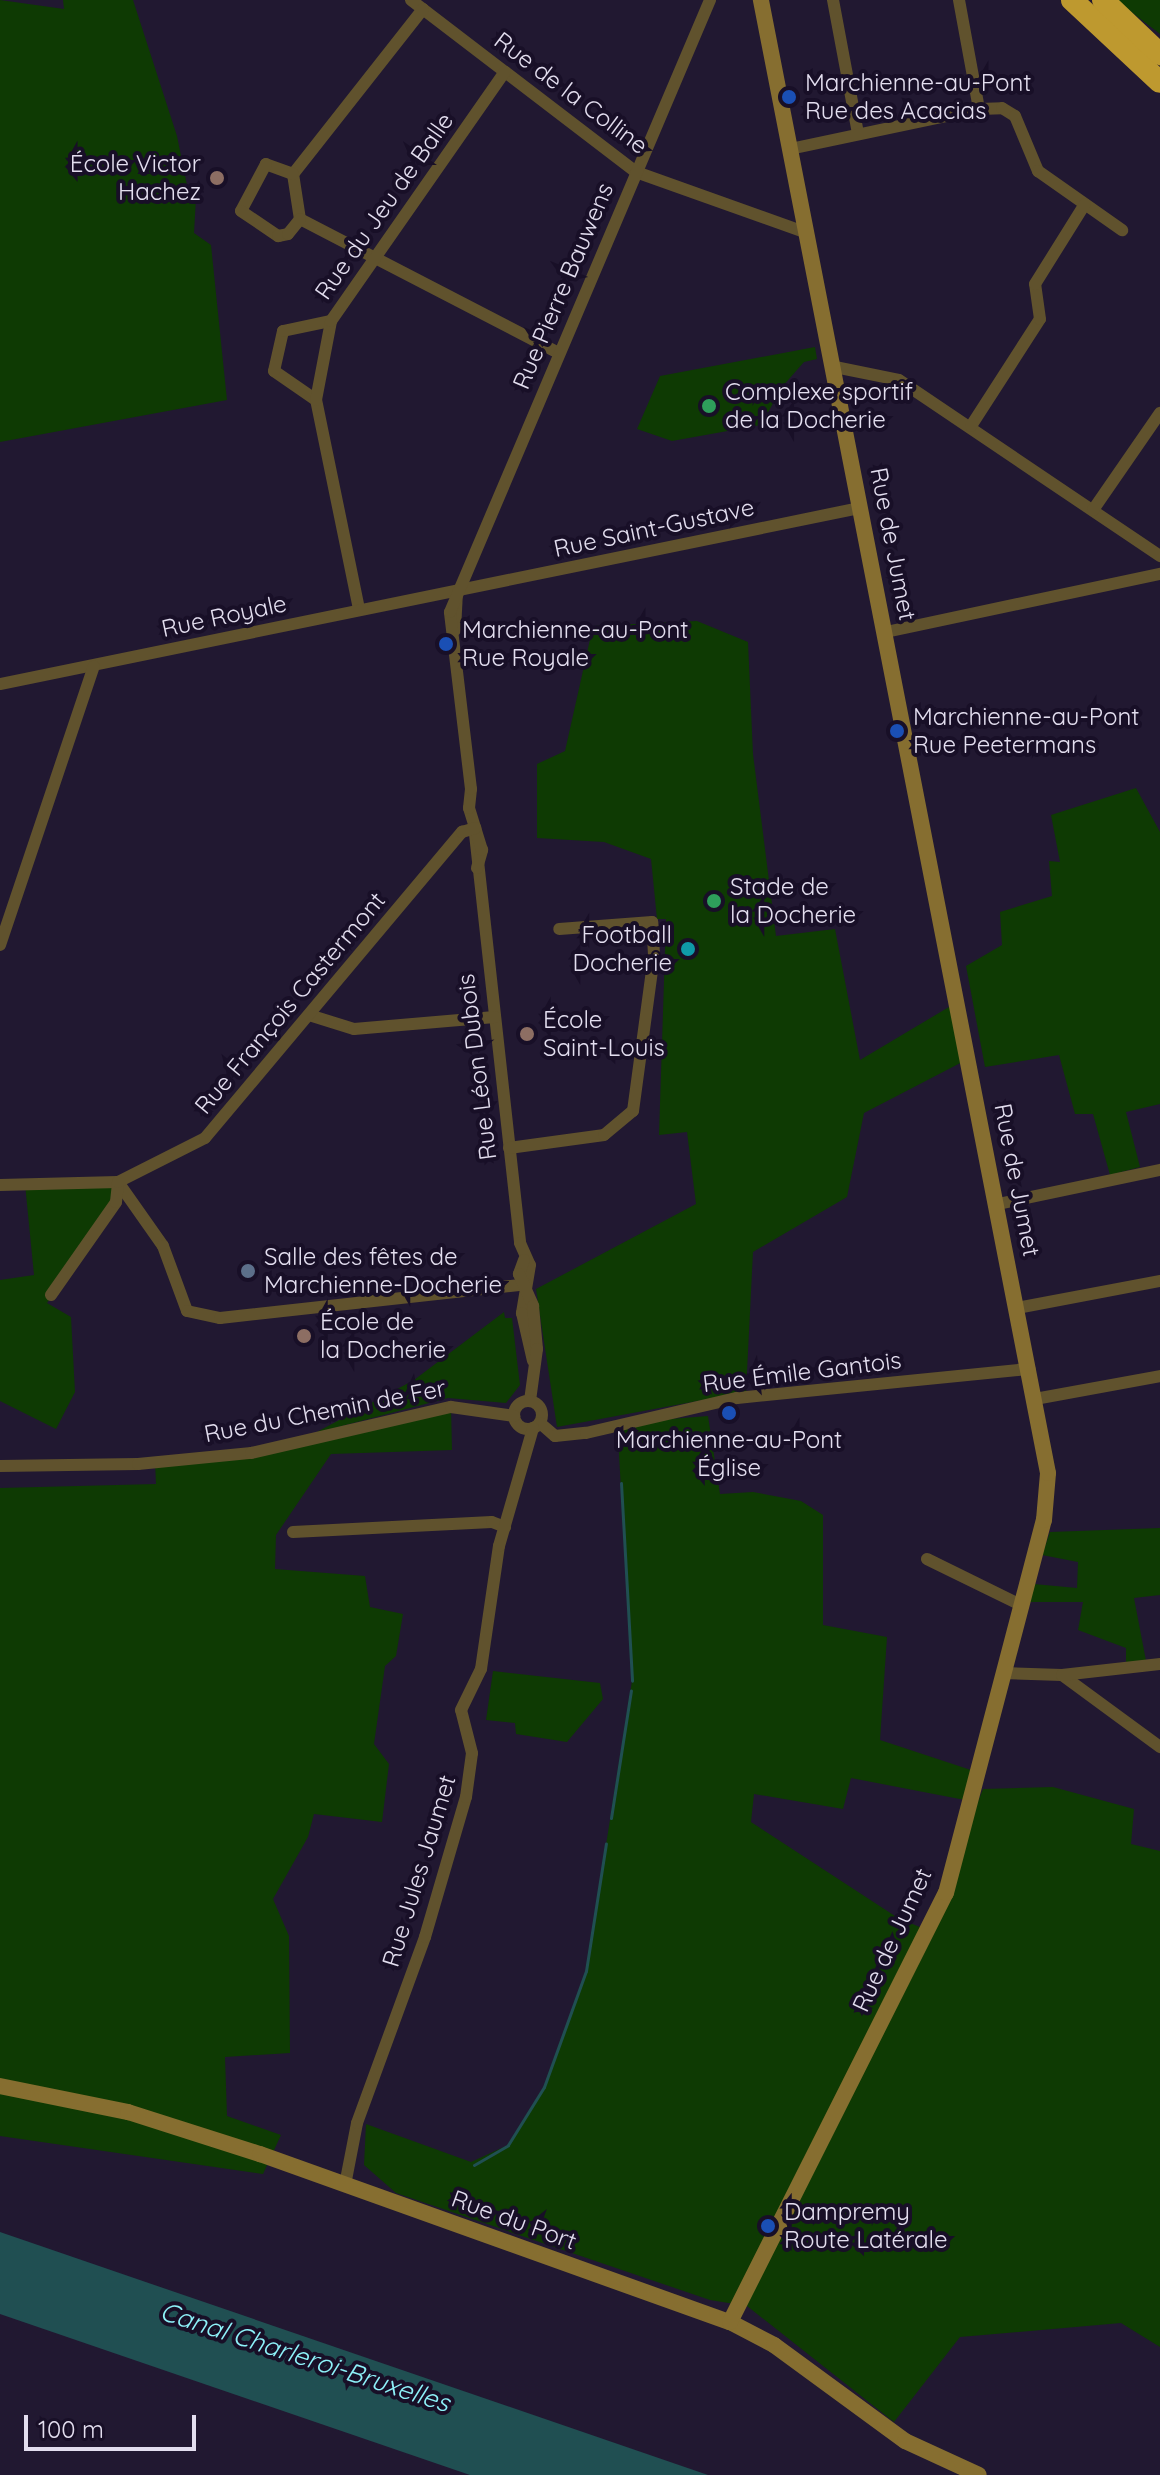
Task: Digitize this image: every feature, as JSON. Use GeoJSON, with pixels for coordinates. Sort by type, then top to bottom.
{"type":"FeatureCollection","features":[{"type":"Feature","properties":{"kind":"highway"},"geometry":{"type":"LineString","coordinates":[[1072,0],[1160,82]]}},
{"type":"Feature","properties":{"kind":"highway"},"geometry":{"type":"LineString","coordinates":[[1103,0],[1160,54]]}},
{"type":"Feature","properties":{"kind":"street","name":"Rue de la Colline"},"geometry":{"type":"LineString","coordinates":[[411,0],[636,172],[807,233]]}},
{"type":"Feature","properties":{"kind":"street","name":"Rue Pierre Bauwens"},"geometry":{"type":"LineString","coordinates":[[457,591],[710,0]]}},
{"type":"Feature","properties":{"kind":"street","name":"Rue de Jumet"},"geometry":{"type":"LineString","coordinates":[[730,2322],[946,1893],[1048,1493],[1030,1369],[761,0]]}},
{"type":"Feature","properties":{"kind":"street"},"geometry":{"type":"LineString","coordinates":[[833,0],[858,133]]}},
{"type":"Feature","properties":{"kind":"street"},"geometry":{"type":"LineString","coordinates":[[959,0],[979,109]]}},
{"type":"Feature","properties":{"kind":"street"},"geometry":{"type":"LineString","coordinates":[[293,174],[266,164],[241,211],[278,236],[288,234],[300,219],[293,174],[423,9]]}},
{"type":"Feature","properties":{"kind":"street","name":"Rue du Jeu de Balle"},"geometry":{"type":"LineString","coordinates":[[359,609],[316,400],[331,321],[505,72]]}},
{"type":"Feature","properties":{"kind":"street"},"geometry":{"type":"LineString","coordinates":[[790,149],[979,109],[1002,108],[1015,116],[1038,171],[1122,230]]}},
{"type":"Feature","properties":{"kind":"street"},"geometry":{"type":"LineString","coordinates":[[971,426],[1040,319],[1035,284],[1085,204]]}},
{"type":"Feature","properties":{"kind":"street"},"geometry":{"type":"LineString","coordinates":[[300,219],[558,353]]}},
{"type":"Feature","properties":{"kind":"street"},"geometry":{"type":"LineString","coordinates":[[316,400],[274,371],[283,331],[331,321]]}},
{"type":"Feature","properties":{"kind":"street"},"geometry":{"type":"LineString","coordinates":[[835,367],[899,380],[1160,556]]}},
{"type":"Feature","properties":{"kind":"street"},"geometry":{"type":"LineString","coordinates":[[1093,510],[1160,413]]}},
{"type":"Feature","properties":{"kind":"street","name":"Rue Saint-Gustave"},"geometry":{"type":"LineString","coordinates":[[457,591],[860,508]]}},
{"type":"Feature","properties":{"kind":"street"},"geometry":{"type":"LineString","coordinates":[[886,632],[1160,574]]}},
{"type":"Feature","properties":{"kind":"street","name":"Rue Royale"},"geometry":{"type":"LineString","coordinates":[[0,684],[457,591]]}},
{"type":"Feature","properties":{"kind":"street","name":"Rue Léon Dubois"},"geometry":{"type":"LineString","coordinates":[[457,591],[455,630],[471,789],[469,808],[482,856],[477,868],[509,1148],[524,1260],[530,1274],[526,1284],[537,1349],[530,1401]]}},
{"type":"Feature","properties":{"kind":"street"},"geometry":{"type":"LineString","coordinates":[[0,945],[94,666]]}},
{"type":"Feature","properties":{"kind":"street","name":"Rue François Castermont"},"geometry":{"type":"LineString","coordinates":[[118,1182],[150,1161],[205,1138],[462,832],[475,828]]}},
{"type":"Feature","properties":{"kind":"street"},"geometry":{"type":"LineString","coordinates":[[509,1148],[604,1135],[633,1111],[654,955],[652,922],[559,929]]}},
{"type":"Feature","properties":{"kind":"street"},"geometry":{"type":"LineString","coordinates":[[309,1015],[354,1029],[494,1017]]}},
{"type":"Feature","properties":{"kind":"street"},"geometry":{"type":"LineString","coordinates":[[998,1204],[1160,1170]]}},
{"type":"Feature","properties":{"kind":"street"},"geometry":{"type":"LineString","coordinates":[[0,1185],[118,1182]]}},
{"type":"Feature","properties":{"kind":"street"},"geometry":{"type":"LineString","coordinates":[[118,1182],[163,1246],[187,1311],[220,1318],[526,1284]]}},
{"type":"Feature","properties":{"kind":"street"},"geometry":{"type":"LineString","coordinates":[[51,1295],[116,1202],[118,1182]]}},
{"type":"Feature","properties":{"kind":"street"},"geometry":{"type":"LineString","coordinates":[[1017,1308],[1160,1281]]}},
{"type":"Feature","properties":{"kind":"street","name":"Rue Émile Gantois"},"geometry":{"type":"LineString","coordinates":[[536,1426],[555,1436],[586,1433],[737,1398],[1030,1369]]}},
{"type":"Feature","properties":{"kind":"street"},"geometry":{"type":"LineString","coordinates":[[1035,1399],[1160,1376]]}},
{"type":"Feature","properties":{"kind":"street"},"geometry":{"type":"LineString","coordinates":[[530,1401],[541,1409],[536,1426],[519,1426],[514,1416],[518,1405],[530,1401]]}},
{"type":"Feature","properties":{"kind":"street","name":"Rue du Chemin de Fer"},"geometry":{"type":"LineString","coordinates":[[0,1466],[138,1464],[251,1453],[451,1407],[514,1416]]}},
{"type":"Feature","properties":{"kind":"street","name":"Rue Jules Jaumet"},"geometry":{"type":"LineString","coordinates":[[345,2185],[357,2123],[440,1894],[466,1797],[472,1753],[461,1710],[481,1669],[505,1527],[536,1426]]}},
{"type":"Feature","properties":{"kind":"street"},"geometry":{"type":"LineString","coordinates":[[293,1532],[492,1522],[505,1527]]}},
{"type":"Feature","properties":{"kind":"street"},"geometry":{"type":"LineString","coordinates":[[927,1559],[1021,1605]]}},
{"type":"Feature","properties":{"kind":"street"},"geometry":{"type":"LineString","coordinates":[[1003,1673],[1062,1675],[1160,1664]]}},
{"type":"Feature","properties":{"kind":"street"},"geometry":{"type":"LineString","coordinates":[[1062,1675],[1160,1747]]}},
{"type":"Feature","properties":{"kind":"street","name":"Rue du Port"},"geometry":{"type":"LineString","coordinates":[[0,2086],[128,2112],[311,2172],[730,2322],[774,2345],[905,2441],[979,2475]]}},
{"type":"Feature","properties":{"kind":"green space"},"geometry":{"type":"Polygon","coordinates":[[[0,0],[64,9],[63,0],[133,0],[177,136],[189,195],[196,198],[194,233],[211,245],[227,400],[0,442],[0,0]]]}},
{"type":"Feature","properties":{"kind":"green space"},"geometry":{"type":"Polygon","coordinates":[[[1117,0],[1160,0],[1160,34],[1134,14],[1117,0]]]}},
{"type":"Feature","properties":{"kind":"green space","name":"Complexe sportif de la Docherie"},"geometry":{"type":"Polygon","coordinates":[[[815,347],[817,359],[804,362],[782,387],[761,425],[672,441],[637,429],[660,376],[815,347]]]}},
{"type":"Feature","properties":{"kind":"green space","name":"Stade de la Docherie"},"geometry":{"type":"Polygon","coordinates":[[[697,621],[748,642],[753,754],[776,936],[835,929],[860,1060],[959,1001],[970,1058],[864,1113],[847,1197],[753,1252],[746,1392],[557,1427],[536,1289],[696,1204],[687,1132],[659,1135],[666,919],[657,919],[651,859],[604,842],[537,838],[537,764],[565,751],[593,626],[697,621]]]}},
{"type":"Feature","properties":{"kind":"green space"},"geometry":{"type":"Polygon","coordinates":[[[1136,788],[1160,832],[1160,1104],[1126,1112],[1140,1167],[1110,1175],[1093,1114],[1075,1114],[1059,1055],[985,1067],[966,966],[1002,945],[1000,912],[1052,896],[1049,861],[1060,862],[1051,815],[1136,788]]]}},
{"type":"Feature","properties":{"kind":"green space"},"geometry":{"type":"Polygon","coordinates":[[[118,1182],[116,1202],[47,1303],[71,1317],[75,1392],[56,1429],[0,1401],[0,1280],[34,1275],[25,1184],[118,1182]]]}},
{"type":"Feature","properties":{"kind":"green space"},"geometry":{"type":"Polygon","coordinates":[[[504,1312],[505,1318],[512,1318],[520,1385],[506,1403],[448,1398],[315,1433],[414,1380],[504,1312]]]}},
{"type":"Feature","properties":{"kind":"green space"},"geometry":{"type":"Polygon","coordinates":[[[451,1407],[452,1450],[331,1454],[276,1535],[275,1569],[365,1576],[370,1607],[403,1614],[396,1656],[385,1666],[374,1744],[389,1764],[382,1822],[314,1814],[308,1837],[273,1899],[289,1936],[290,2053],[225,2057],[227,2116],[281,2135],[263,2174],[0,2136],[0,1488],[156,1484],[155,1462],[215,1460],[451,1407]]]}},
{"type":"Feature","properties":{"kind":"green space"},"geometry":{"type":"Polygon","coordinates":[[[708,1416],[720,1494],[753,1492],[801,1501],[823,1515],[823,1625],[887,1637],[880,1740],[977,1772],[970,1801],[851,1778],[843,1809],[754,1794],[751,1822],[898,1918],[927,1930],[983,1789],[1053,1787],[1134,1809],[1131,1844],[1160,1851],[1160,2347],[1121,2323],[960,2337],[894,2422],[747,2306],[710,2300],[396,2193],[364,2165],[366,2124],[471,2162],[508,2145],[544,2087],[586,1971],[632,1681],[618,1437],[632,1422],[708,1416]]]}},
{"type":"Feature","properties":{"kind":"green space"},"geometry":{"type":"Polygon","coordinates":[[[1160,1528],[1160,1595],[1134,1598],[1147,1666],[1126,1662],[1126,1648],[1078,1630],[1083,1602],[1030,1602],[1034,1584],[1077,1588],[1078,1562],[1042,1555],[1050,1532],[1160,1528]]]}},
{"type":"Feature","properties":{"kind":"green space"},"geometry":{"type":"Polygon","coordinates":[[[493,1671],[600,1683],[603,1699],[567,1742],[516,1734],[515,1723],[486,1720],[493,1671]]]}},
{"type":"Feature","properties":{"kind":"water","name":"Canal Charleroi-Bruxelles"},"geometry":{"type":"Polygon","coordinates":[[[0,2232],[708,2475],[470,2475],[0,2314],[0,2232]]]}},
{"type":"Feature","properties":{"kind":"waterway"},"geometry":{"type":"LineString","coordinates":[[621,1483],[632,1681]]}},
{"type":"Feature","properties":{"kind":"waterway"},"geometry":{"type":"LineString","coordinates":[[611,1818],[631,1691]]}},
{"type":"Feature","properties":{"kind":"waterway"},"geometry":{"type":"LineString","coordinates":[[474,2165],[508,2145],[544,2087],[586,1971],[606,1844]]}},
{"type":"Feature","properties":{"kind":"place","name":"Marchienne-au-Pont Rue des Acacias"},"geometry":{"type":"Point","coordinates":[789,97]}},
{"type":"Feature","properties":{"kind":"place","name":"École Victor Hachez"},"geometry":{"type":"Point","coordinates":[217,178]}},
{"type":"Feature","properties":{"kind":"place","name":"Complexe sportif de la Docherie"},"geometry":{"type":"Point","coordinates":[709,406]}},
{"type":"Feature","properties":{"kind":"place","name":"Marchienne-au-Pont Rue Royale"},"geometry":{"type":"Point","coordinates":[446,644]}},
{"type":"Feature","properties":{"kind":"place","name":"Marchienne-au-Pont Rue Peetermans"},"geometry":{"type":"Point","coordinates":[897,731]}},
{"type":"Feature","properties":{"kind":"place","name":"Stade de la Docherie"},"geometry":{"type":"Point","coordinates":[714,901]}},
{"type":"Feature","properties":{"kind":"place","name":"Football Docherie"},"geometry":{"type":"Point","coordinates":[688,949]}},
{"type":"Feature","properties":{"kind":"place","name":"École Saint-Louis"},"geometry":{"type":"Point","coordinates":[527,1034]}},
{"type":"Feature","properties":{"kind":"place","name":"Salle des fêtes de Marchienne-Docherie"},"geometry":{"type":"Point","coordinates":[248,1271]}},
{"type":"Feature","properties":{"kind":"place","name":"École de la Docherie"},"geometry":{"type":"Point","coordinates":[304,1336]}},
{"type":"Feature","properties":{"kind":"place","name":"Marchienne-au-Pont Église"},"geometry":{"type":"Point","coordinates":[729,1413]}},
{"type":"Feature","properties":{"kind":"place","name":"Dampremy Route Latérale"},"geometry":{"type":"Point","coordinates":[768,2226]}}]}
